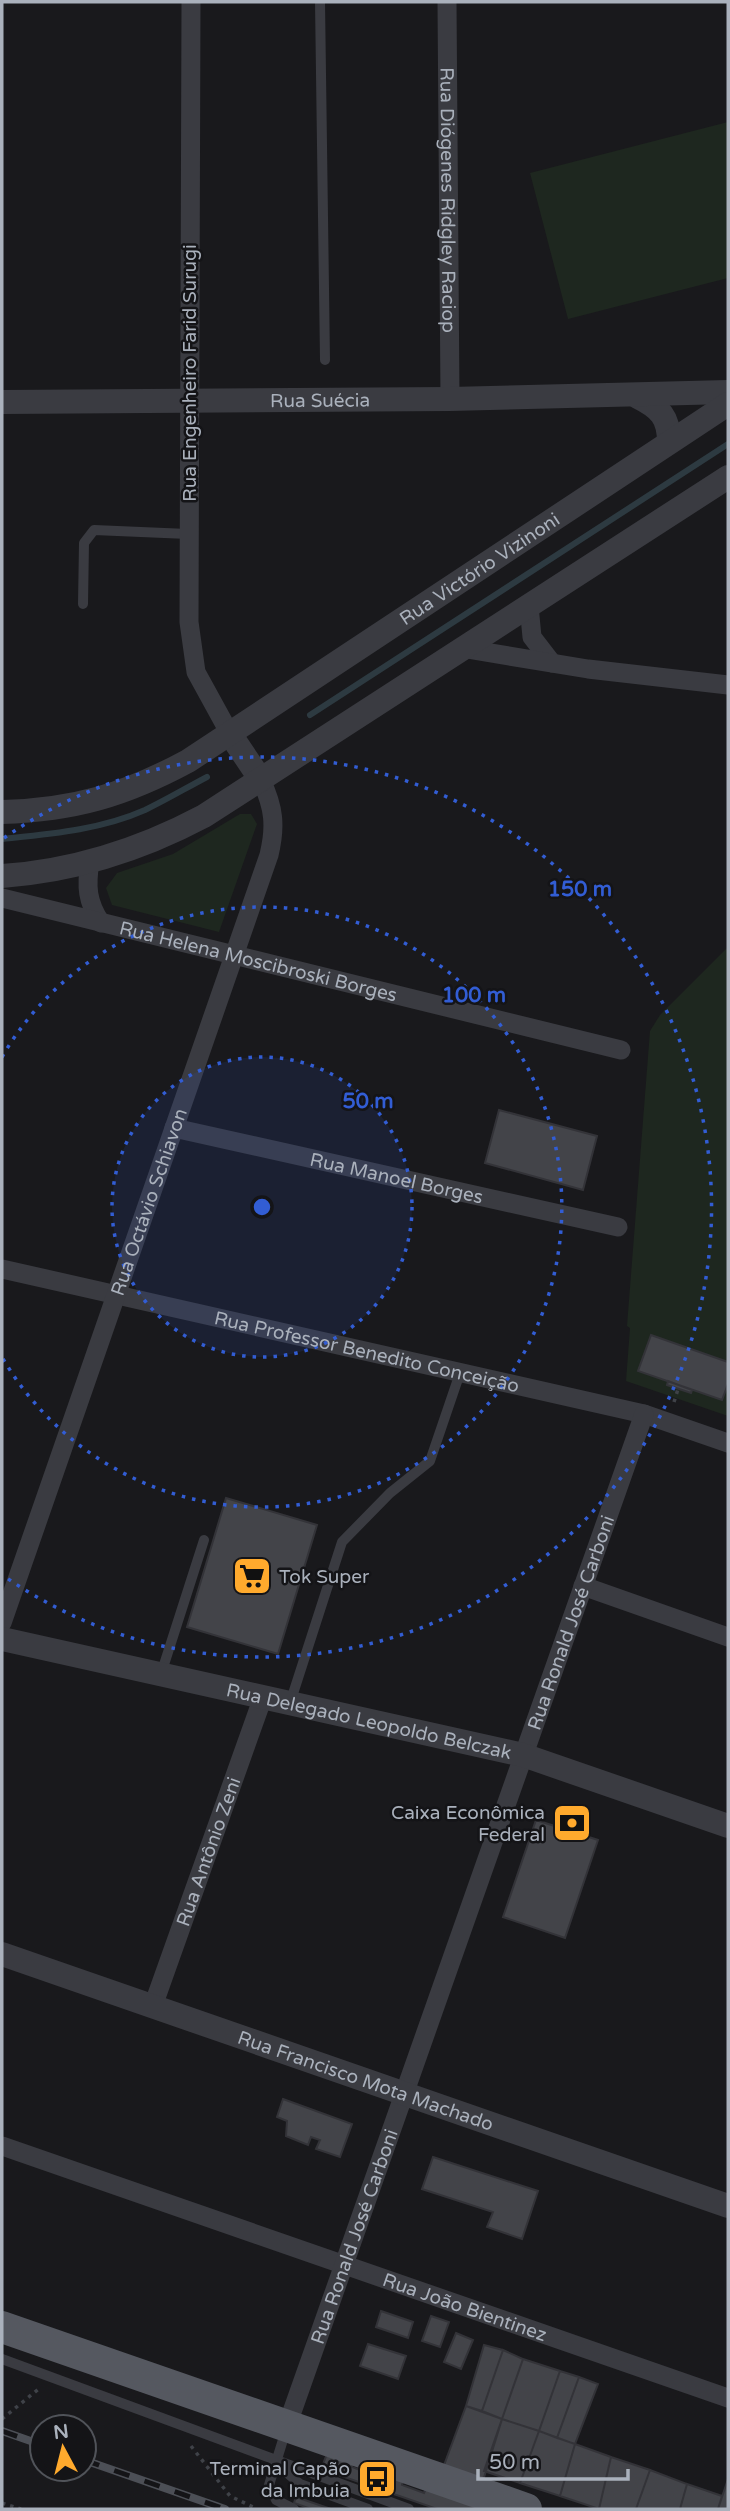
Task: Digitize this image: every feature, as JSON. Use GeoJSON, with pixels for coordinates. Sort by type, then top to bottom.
{"type":"FeatureCollection","features":[{"type":"Feature","properties":{"kind":"main road"},"geometry":{"type":"LineString","coordinates":[[2,2327],[526,2509]]}},
{"type":"Feature","properties":{"kind":"street","name":"Rua Engenheiro Farid Surugi"},"geometry":{"type":"LineString","coordinates":[[191,2],[188,534],[192,656],[203,688],[230,734]]}},
{"type":"Feature","properties":{"kind":"street","name":"Rua Diógenes Ridgley Raciop"},"geometry":{"type":"LineString","coordinates":[[447,2],[450,399]]}},
{"type":"Feature","properties":{"kind":"street","name":"Rua Suécia"},"geometry":{"type":"LineString","coordinates":[[2,402],[639,397],[728,392]]}},
{"type":"Feature","properties":{"kind":"street"},"geometry":{"type":"LineString","coordinates":[[639,397],[662,411],[668,423],[669,442]]}},
{"type":"Feature","properties":{"kind":"street","name":"Rua Victório Vizinoni"},"geometry":{"type":"LineString","coordinates":[[2,811],[80,805],[130,790],[188,761],[728,404]]}},
{"type":"Feature","properties":{"kind":"street"},"geometry":{"type":"LineString","coordinates":[[2,876],[90,862],[176,831],[261,780],[728,477]]}},
{"type":"Feature","properties":{"kind":"street"},"geometry":{"type":"LineString","coordinates":[[530,606],[532,637],[552,663]]}},
{"type":"Feature","properties":{"kind":"street"},"geometry":{"type":"LineString","coordinates":[[461,648],[552,663],[728,685]]}},
{"type":"Feature","properties":{"kind":"street"},"geometry":{"type":"LineString","coordinates":[[230,734],[261,780]]}},
{"type":"Feature","properties":{"kind":"street","name":"Rua Octávio Schiavon"},"geometry":{"type":"LineString","coordinates":[[2,1623],[273,839],[273,808],[261,780]]}},
{"type":"Feature","properties":{"kind":"street","name":"Rua Helena Moscibroski Borges"},"geometry":{"type":"LineString","coordinates":[[90,862],[87,894],[101,923]]}},
{"type":"Feature","properties":{"kind":"street","name":"Rua Helena Moscibroski Borges"},"geometry":{"type":"LineString","coordinates":[[2,898],[621,1050]]}},
{"type":"Feature","properties":{"kind":"street","name":"Rua Manoel Borges"},"geometry":{"type":"LineString","coordinates":[[174,1128],[618,1227]]}},
{"type":"Feature","properties":{"kind":"street","name":"Rua Professor Benedito Conceição"},"geometry":{"type":"LineString","coordinates":[[2,1269],[644,1414],[728,1443]]}},
{"type":"Feature","properties":{"kind":"street","name":"Rua Ronald José Carboni"},"geometry":{"type":"LineString","coordinates":[[287,2426],[644,1414]]}},
{"type":"Feature","properties":{"kind":"street"},"geometry":{"type":"LineString","coordinates":[[583,1586],[728,1637]]}},
{"type":"Feature","properties":{"kind":"street","name":"Rua Delegado Leopoldo Belczak"},"geometry":{"type":"LineString","coordinates":[[2,1639],[523,1755],[728,1826]]}},
{"type":"Feature","properties":{"kind":"street","name":"Rua Antônio Zeni"},"geometry":{"type":"LineString","coordinates":[[153,2006],[263,1697]]}},
{"type":"Feature","properties":{"kind":"street","name":"Rua Francisco Mota Machado"},"geometry":{"type":"LineString","coordinates":[[2,1954],[728,2206]]}},
{"type":"Feature","properties":{"kind":"street","name":"Rua João Bientinez"},"geometry":{"type":"LineString","coordinates":[[2,2146],[728,2398]]}},
{"type":"Feature","properties":{"kind":"lane"},"geometry":{"type":"LineString","coordinates":[[320,2],[325,360]]}},
{"type":"Feature","properties":{"kind":"lane"},"geometry":{"type":"LineString","coordinates":[[83,604],[84,543],[94,530],[188,534]]}},
{"type":"Feature","properties":{"kind":"lane"},"geometry":{"type":"LineString","coordinates":[[290,1703],[342,1542],[390,1493],[430,1461],[460,1373]]}},
{"type":"Feature","properties":{"kind":"lane"},"geometry":{"type":"LineString","coordinates":[[161,1675],[204,1541]]}},
{"type":"Feature","properties":{"kind":"lane"},"geometry":{"type":"LineString","coordinates":[[2,2359],[199,2431],[275,2462],[409,2509]]}},
{"type":"Feature","properties":{"kind":"lane"},"geometry":{"type":"LineString","coordinates":[[287,2426],[270,2477],[271,2492],[281,2504],[294,2509]]}},
{"type":"Feature","properties":{"kind":"lane"},"geometry":{"type":"LineString","coordinates":[[275,2462],[300,2484],[368,2509]]}},
{"type":"Feature","properties":{"kind":"path"},"geometry":{"type":"LineString","coordinates":[[674,1402],[678,1389]]}},
{"type":"Feature","properties":{"kind":"path"},"geometry":{"type":"LineString","coordinates":[[193,2447],[226,2492],[241,2503],[257,2509]]}},
{"type":"Feature","properties":{"kind":"path"},"geometry":{"type":"LineString","coordinates":[[2,2503],[21,2509]]}},
{"type":"Feature","properties":{"kind":"path"},"geometry":{"type":"LineString","coordinates":[[241,2503],[243,2509]]}},
{"type":"Feature","properties":{"kind":"shaded area"},"geometry":{"type":"Polygon","coordinates":[[[728,122],[728,278],[568,319],[530,173],[728,122]]]}},
{"type":"Feature","properties":{"kind":"shaded area"},"geometry":{"type":"Polygon","coordinates":[[[240,814],[251,814],[257,824],[219,932],[112,905],[106,888],[117,873],[173,854],[240,814]]]}},
{"type":"Feature","properties":{"kind":"shaded area"},"geometry":{"type":"Polygon","coordinates":[[[728,947],[728,1416],[626,1381],[630,1328],[627,1326],[650,1031],[660,1015],[728,947]]]}},
{"type":"Feature","properties":{"kind":"building"},"geometry":{"type":"Polygon","coordinates":[[[499,1110],[597,1136],[583,1190],[485,1163],[499,1110]]]}},
{"type":"Feature","properties":{"kind":"building"},"geometry":{"type":"Polygon","coordinates":[[[651,1335],[728,1362],[728,1384],[722,1400],[638,1371],[651,1335]]]}},
{"type":"Feature","properties":{"kind":"building"},"geometry":{"type":"Polygon","coordinates":[[[668,1381],[692,1390],[691,1393],[667,1385],[668,1381]]]}},
{"type":"Feature","properties":{"kind":"building","name":"Tok Super"},"geometry":{"type":"Polygon","coordinates":[[[226,1498],[317,1525],[278,1654],[187,1627],[226,1498]]]}},
{"type":"Feature","properties":{"kind":"building"},"geometry":{"type":"Polygon","coordinates":[[[536,1820],[598,1840],[565,1938],[503,1917],[536,1820]]]}},
{"type":"Feature","properties":{"kind":"building"},"geometry":{"type":"Polygon","coordinates":[[[283,2099],[352,2124],[340,2157],[316,2149],[320,2140],[311,2137],[308,2145],[286,2136],[287,2121],[277,2117],[283,2099]]]}},
{"type":"Feature","properties":{"kind":"building"},"geometry":{"type":"Polygon","coordinates":[[[433,2157],[538,2191],[522,2239],[487,2227],[493,2212],[422,2189],[433,2157]]]}},
{"type":"Feature","properties":{"kind":"building"},"geometry":{"type":"Polygon","coordinates":[[[381,2311],[413,2322],[408,2338],[376,2327],[381,2311]]]}},
{"type":"Feature","properties":{"kind":"building"},"geometry":{"type":"Polygon","coordinates":[[[431,2316],[449,2322],[440,2347],[422,2341],[431,2316]]]}},
{"type":"Feature","properties":{"kind":"building"},"geometry":{"type":"Polygon","coordinates":[[[456,2333],[473,2340],[461,2369],[444,2362],[456,2333]]]}},
{"type":"Feature","properties":{"kind":"building"},"geometry":{"type":"Polygon","coordinates":[[[368,2344],[406,2356],[398,2379],[360,2366],[368,2344]]]}},
{"type":"Feature","properties":{"kind":"building"},"geometry":{"type":"Polygon","coordinates":[[[484,2345],[503,2350],[482,2411],[466,2406],[484,2345]]]}},
{"type":"Feature","properties":{"kind":"building"},"geometry":{"type":"Polygon","coordinates":[[[503,2350],[523,2359],[502,2419],[482,2411],[503,2350]]]}},
{"type":"Feature","properties":{"kind":"building"},"geometry":{"type":"Polygon","coordinates":[[[523,2359],[560,2371],[539,2431],[502,2419],[523,2359]]]}},
{"type":"Feature","properties":{"kind":"building"},"geometry":{"type":"Polygon","coordinates":[[[560,2371],[579,2377],[557,2438],[539,2431],[560,2371]]]}},
{"type":"Feature","properties":{"kind":"building"},"geometry":{"type":"Polygon","coordinates":[[[579,2377],[598,2384],[575,2444],[557,2438],[579,2377]]]}},
{"type":"Feature","properties":{"kind":"building"},"geometry":{"type":"Polygon","coordinates":[[[466,2406],[502,2419],[482,2484],[443,2468],[466,2406]]]}},
{"type":"Feature","properties":{"kind":"building"},"geometry":{"type":"Polygon","coordinates":[[[502,2419],[539,2431],[520,2483],[484,2471],[502,2419]]]}},
{"type":"Feature","properties":{"kind":"building"},"geometry":{"type":"Polygon","coordinates":[[[539,2431],[575,2444],[560,2496],[520,2483],[539,2431]]]}},
{"type":"Feature","properties":{"kind":"building"},"geometry":{"type":"Polygon","coordinates":[[[575,2444],[611,2457],[599,2509],[560,2496],[575,2444]]]}},
{"type":"Feature","properties":{"kind":"building","name":"Terminal Capão da Imbuia"},"geometry":{"type":"Polygon","coordinates":[[[329,2449],[355,2458],[352,2467],[375,2476],[378,2468],[404,2478],[402,2485],[424,2493],[427,2486],[505,2509],[437,2509],[321,2469],[329,2449]]]}},
{"type":"Feature","properties":{"kind":"building"},"geometry":{"type":"Polygon","coordinates":[[[611,2457],[650,2470],[636,2509],[599,2509],[611,2457]]]}},
{"type":"Feature","properties":{"kind":"building"},"geometry":{"type":"Polygon","coordinates":[[[650,2470],[687,2484],[680,2509],[636,2509],[650,2470]]]}},
{"type":"Feature","properties":{"kind":"building"},"geometry":{"type":"Polygon","coordinates":[[[728,2479],[728,2509],[718,2509],[728,2479]]]}},
{"type":"Feature","properties":{"kind":"building"},"geometry":{"type":"Polygon","coordinates":[[[687,2484],[722,2496],[718,2509],[680,2509],[687,2484]]]}},
{"type":"Feature","properties":{"kind":"building","name":"Terminal Capão da Imbuia"},"geometry":{"type":"Polygon","coordinates":[[[296,2497],[331,2509],[311,2509],[294,2503],[296,2497]]]}},
{"type":"Feature","properties":{"kind":"waterway"},"geometry":{"type":"LineString","coordinates":[[310,715],[728,444]]}},
{"type":"Feature","properties":{"kind":"waterway"},"geometry":{"type":"LineString","coordinates":[[2,839],[75,830],[128,817],[207,777]]}},
{"type":"Feature","properties":{"kind":"railway"},"geometry":{"type":"LineString","coordinates":[[2,2431],[28,2440]]}},
{"type":"Feature","properties":{"kind":"railway"},"geometry":{"type":"LineString","coordinates":[[98,2465],[225,2509]]}},
{"type":"Feature","properties":{"kind":"place","name":"Tok Super"},"geometry":{"type":"Point","coordinates":[252,1576]}},
{"type":"Feature","properties":{"kind":"place","name":"Caixa Econômica Federal"},"geometry":{"type":"Point","coordinates":[572,1823]}},
{"type":"Feature","properties":{"kind":"place","name":"Terminal Capão da Imbuia"},"geometry":{"type":"Point","coordinates":[377,2479]}}]}
